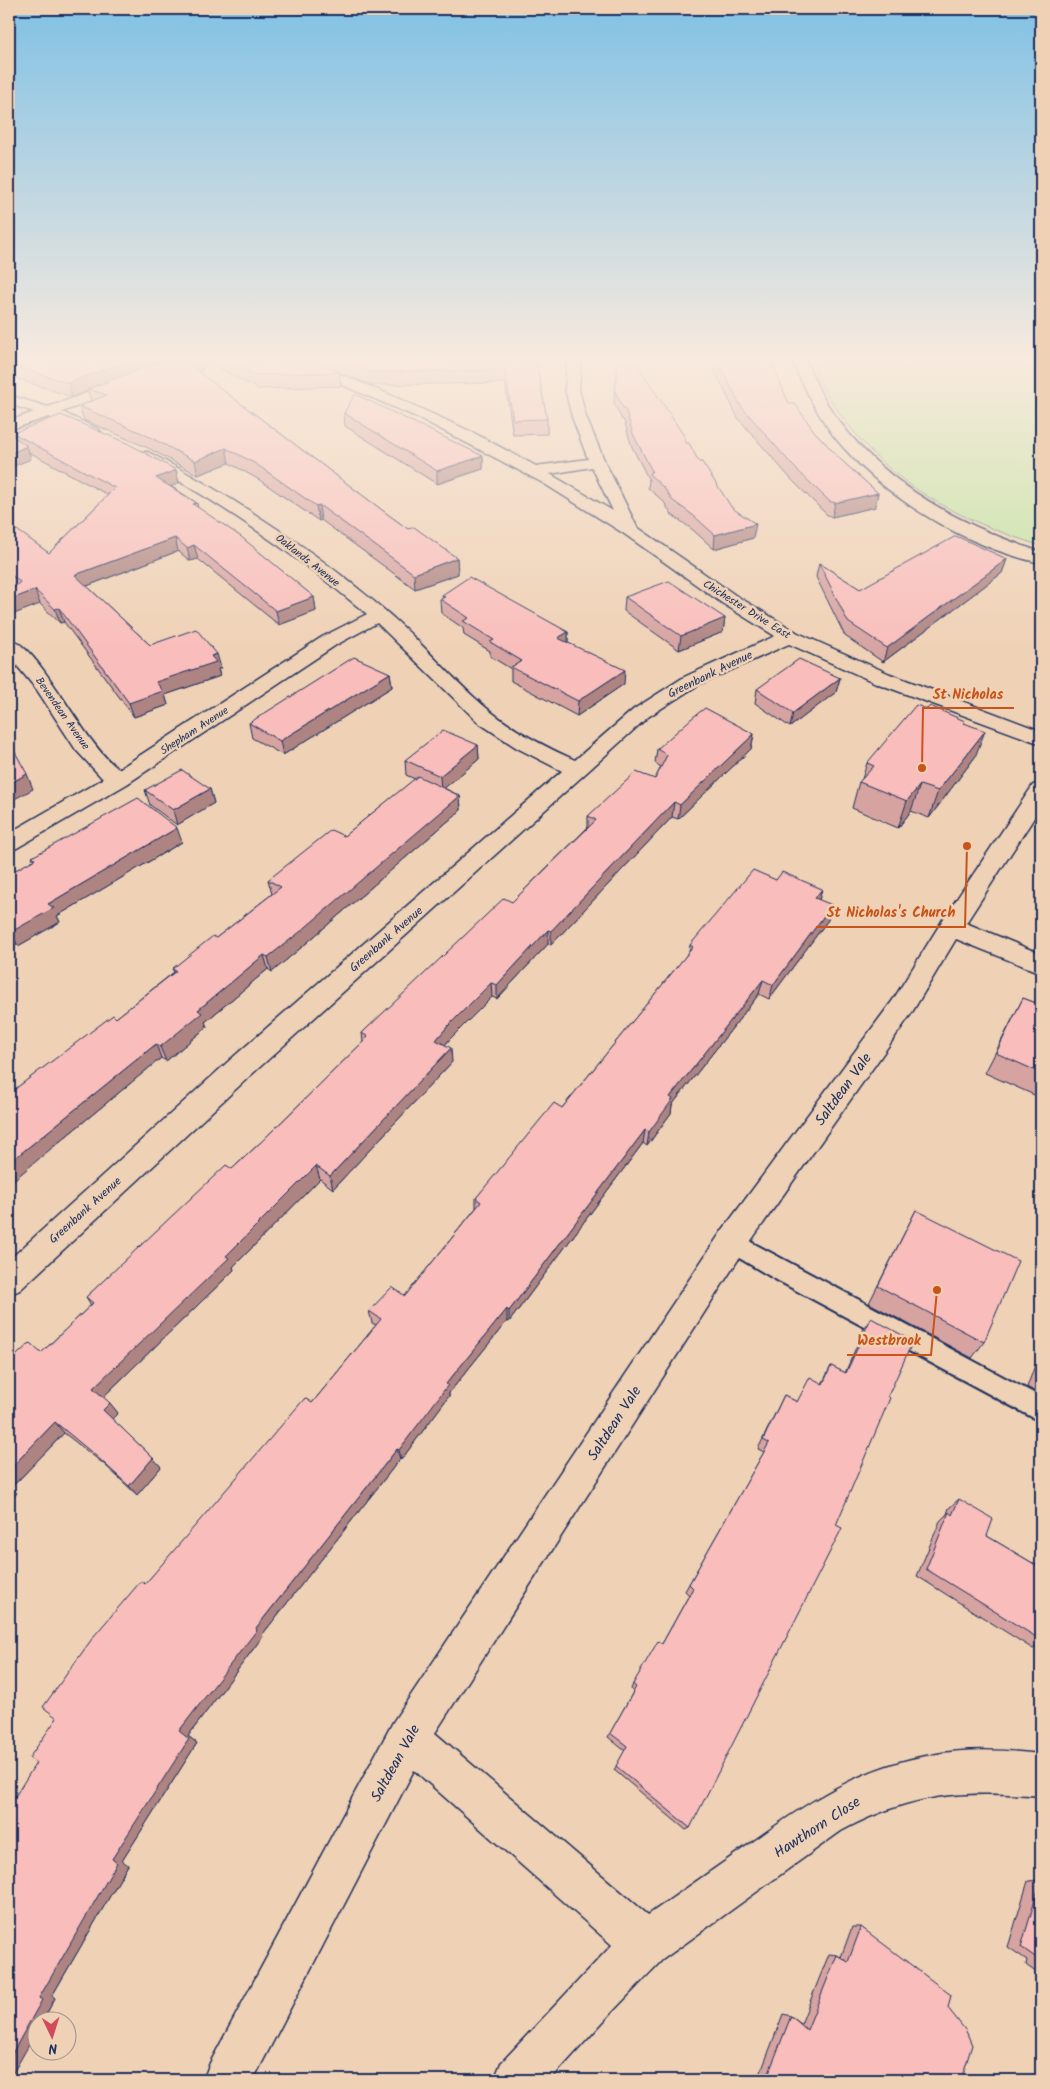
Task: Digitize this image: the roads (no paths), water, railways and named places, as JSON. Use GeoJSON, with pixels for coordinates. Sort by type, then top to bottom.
{"type":"FeatureCollection","features":[{"type":"Feature","properties":{"kind":"street","name":"Oaklands Avenue"},"geometry":{"type":"LineString","coordinates":[[150,458],[179,473],[260,524],[379,615],[477,711],[514,736],[577,769]]}},
{"type":"Feature","properties":{"kind":"street"},"geometry":{"type":"LineString","coordinates":[[512,458],[537,471],[630,530]]}},
{"type":"Feature","properties":{"kind":"street","name":"Chichester Drive East"},"geometry":{"type":"LineString","coordinates":[[596,458],[630,530],[723,596],[790,636],[876,676],[1041,738]]}},
{"type":"Feature","properties":{"kind":"street"},"geometry":{"type":"LineString","coordinates":[[861,458],[878,475],[909,498],[956,525],[1041,558]]}},
{"type":"Feature","properties":{"kind":"street"},"geometry":{"type":"LineString","coordinates":[[537,471],[597,462]]}},
{"type":"Feature","properties":{"kind":"street","name":"Shepham Avenue"},"geometry":{"type":"LineString","coordinates":[[9,843],[119,779],[296,664],[329,640],[379,615]]}},
{"type":"Feature","properties":{"kind":"street","name":"Greenbank Avenue"},"geometry":{"type":"LineString","coordinates":[[9,1280],[240,1067],[618,732],[666,695],[720,666],[790,636]]}},
{"type":"Feature","properties":{"kind":"street","name":"Bevendean Avenue"},"geometry":{"type":"LineString","coordinates":[[9,644],[37,676],[85,746],[108,772],[119,779]]}},
{"type":"Feature","properties":{"kind":"street","name":"Saltdean Vale"},"geometry":{"type":"LineString","coordinates":[[227,2080],[408,1737],[732,1242],[902,1007],[950,927],[1041,790]]}},
{"type":"Feature","properties":{"kind":"street"},"geometry":{"type":"LineString","coordinates":[[950,927],[1041,964]]}},
{"type":"Feature","properties":{"kind":"street"},"geometry":{"type":"LineString","coordinates":[[408,1737],[646,1944]]}},
{"type":"Feature","properties":{"kind":"street","name":"Hawthorn Close"},"geometry":{"type":"LineString","coordinates":[[518,2080],[593,1997],[646,1944],[826,1816],[869,1793],[916,1778],[955,1772],[1007,1770],[1041,1775]]}},
{"type":"Feature","properties":{"kind":"lane"},"geometry":{"type":"LineString","coordinates":[[732,1242],[781,1271],[1041,1410]]}},
{"type":"Feature","properties":{"kind":"place","name":"St Nicholas"},"geometry":{"type":"Point","coordinates":[922,768]}},
{"type":"Feature","properties":{"kind":"place","name":"St Nicholas's Church"},"geometry":{"type":"Point","coordinates":[967,846]}},
{"type":"Feature","properties":{"kind":"place","name":"Westbrook"},"geometry":{"type":"Point","coordinates":[937,1290]}}]}
